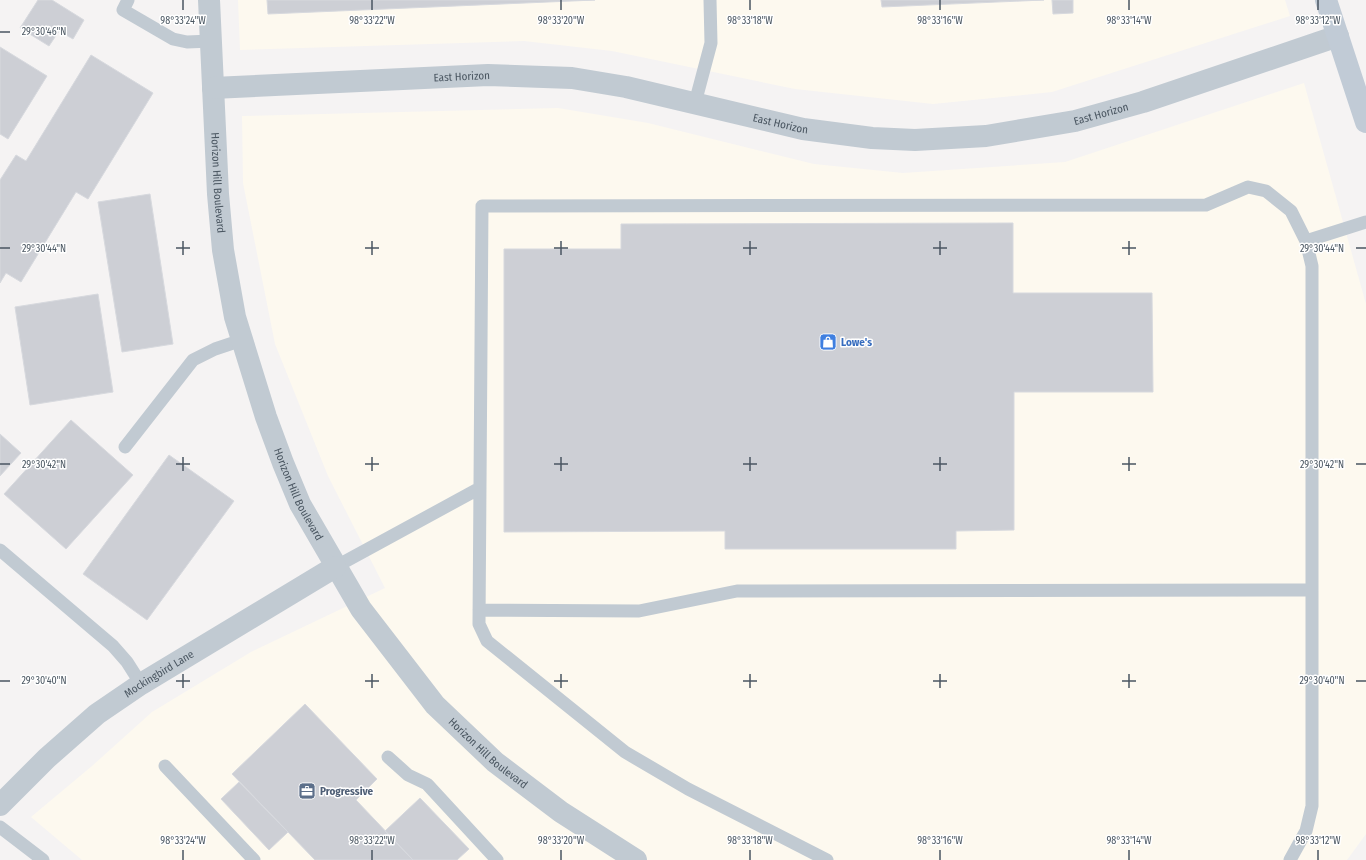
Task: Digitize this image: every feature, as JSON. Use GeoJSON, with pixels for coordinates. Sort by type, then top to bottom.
{"type":"FeatureCollection","features":[{"type":"Feature","properties":{"kind":"main road"},"geometry":{"type":"LineString","coordinates":[[1326,0],[1366,122]]}},
{"type":"Feature","properties":{"kind":"street","name":"Horizon Hill Boulevard"},"geometry":{"type":"LineString","coordinates":[[209,0],[218,194],[223,250],[235,317],[266,417],[300,504],[335,567],[361,609],[435,705],[495,762],[561,812],[636,860]]}},
{"type":"Feature","properties":{"kind":"street","name":"East Horizon"},"geometry":{"type":"LineString","coordinates":[[213,88],[488,75],[572,78],[626,86],[802,129],[872,138],[915,140],[986,136],[1075,121],[1144,102],[1338,36]]}},
{"type":"Feature","properties":{"kind":"street","name":"Mockingbird Lane"},"geometry":{"type":"LineString","coordinates":[[0,805],[47,758],[97,714],[141,684],[335,567]]}},
{"type":"Feature","properties":{"kind":"lane"},"geometry":{"type":"LineString","coordinates":[[128,0],[123,10],[173,39],[187,42],[210,41]]}},
{"type":"Feature","properties":{"kind":"lane"},"geometry":{"type":"LineString","coordinates":[[695,103],[710,43],[710,0]]}},
{"type":"Feature","properties":{"kind":"lane"},"geometry":{"type":"LineString","coordinates":[[827,860],[688,789],[625,752],[487,641],[479,624],[482,206],[1206,205],[1248,187],[1266,191],[1291,211],[1306,241],[1312,266],[1312,806],[1306,831],[1290,860]]}},
{"type":"Feature","properties":{"kind":"lane"},"geometry":{"type":"LineString","coordinates":[[1306,241],[1366,222]]}},
{"type":"Feature","properties":{"kind":"lane"},"geometry":{"type":"LineString","coordinates":[[125,447],[194,360],[215,349],[242,340]]}},
{"type":"Feature","properties":{"kind":"lane"},"geometry":{"type":"LineString","coordinates":[[335,567],[480,488]]}},
{"type":"Feature","properties":{"kind":"lane"},"geometry":{"type":"LineString","coordinates":[[0,550],[113,646],[127,662],[141,684]]}},
{"type":"Feature","properties":{"kind":"lane"},"geometry":{"type":"LineString","coordinates":[[479,610],[639,611],[737,591],[1312,590]]}},
{"type":"Feature","properties":{"kind":"lane"},"geometry":{"type":"LineString","coordinates":[[388,757],[408,775],[428,784],[496,860]]}},
{"type":"Feature","properties":{"kind":"lane"},"geometry":{"type":"LineString","coordinates":[[165,766],[254,860]]}},
{"type":"Feature","properties":{"kind":"lane"},"geometry":{"type":"LineString","coordinates":[[0,827],[44,860]]}},
{"type":"Feature","properties":{"kind":"shaded area"},"geometry":{"type":"Polygon","coordinates":[[[238,0],[1285,0],[1290,16],[1052,92],[933,104],[795,89],[612,51],[524,41],[240,50],[238,0]]]}},
{"type":"Feature","properties":{"kind":"shaded area"},"geometry":{"type":"Polygon","coordinates":[[[1304,83],[1366,304],[1366,834],[1347,860],[82,860],[31,817],[92,766],[152,712],[251,652],[385,588],[328,476],[275,344],[243,183],[242,116],[558,108],[648,123],[814,164],[903,173],[1065,162],[1304,83]]]}},
{"type":"Feature","properties":{"kind":"building"},"geometry":{"type":"Polygon","coordinates":[[[38,0],[52,0],[84,20],[73,39],[59,31],[49,46],[20,28],[38,0]]]}},
{"type":"Feature","properties":{"kind":"building"},"geometry":{"type":"Polygon","coordinates":[[[267,0],[595,0],[268,14],[267,0]]]}},
{"type":"Feature","properties":{"kind":"building"},"geometry":{"type":"Polygon","coordinates":[[[881,0],[1044,0],[882,7],[881,0]]]}},
{"type":"Feature","properties":{"kind":"building"},"geometry":{"type":"Polygon","coordinates":[[[1052,0],[1073,0],[1073,13],[1053,14],[1052,0]]]}},
{"type":"Feature","properties":{"kind":"building"},"geometry":{"type":"Polygon","coordinates":[[[0,47],[47,76],[8,139],[0,134],[0,47]]]}},
{"type":"Feature","properties":{"kind":"building"},"geometry":{"type":"Polygon","coordinates":[[[91,55],[153,93],[88,199],[76,192],[21,282],[6,273],[0,283],[0,180],[16,155],[26,161],[91,55]]]}},
{"type":"Feature","properties":{"kind":"building"},"geometry":{"type":"Polygon","coordinates":[[[150,194],[173,344],[122,352],[98,202],[150,194]]]}},
{"type":"Feature","properties":{"kind":"building","name":"Lowe's"},"geometry":{"type":"Polygon","coordinates":[[[1013,223],[1013,293],[1152,293],[1153,392],[1014,392],[1014,530],[956,531],[956,549],[725,549],[725,531],[504,532],[504,249],[621,249],[621,224],[1013,223]]]}},
{"type":"Feature","properties":{"kind":"building"},"geometry":{"type":"Polygon","coordinates":[[[98,294],[113,392],[30,405],[15,307],[98,294]]]}},
{"type":"Feature","properties":{"kind":"building"},"geometry":{"type":"Polygon","coordinates":[[[71,420],[133,475],[66,549],[4,494],[71,420]]]}},
{"type":"Feature","properties":{"kind":"building"},"geometry":{"type":"Polygon","coordinates":[[[0,434],[21,453],[0,476],[0,434]]]}},
{"type":"Feature","properties":{"kind":"building"},"geometry":{"type":"Polygon","coordinates":[[[169,455],[234,501],[147,620],[83,574],[169,455]]]}},
{"type":"Feature","properties":{"kind":"building","name":"Progressive"},"geometry":{"type":"Polygon","coordinates":[[[305,704],[377,779],[356,800],[413,860],[315,860],[232,774],[305,704]]]}},
{"type":"Feature","properties":{"kind":"building"},"geometry":{"type":"Polygon","coordinates":[[[239,782],[288,832],[269,850],[221,799],[239,782]]]}},
{"type":"Feature","properties":{"kind":"building"},"geometry":{"type":"Polygon","coordinates":[[[420,798],[469,849],[457,860],[413,860],[385,831],[420,798]]]}},
{"type":"Feature","properties":{"kind":"place","name":"Lowe's"},"geometry":{"type":"Point","coordinates":[828,342]}},
{"type":"Feature","properties":{"kind":"place","name":"Progressive"},"geometry":{"type":"Point","coordinates":[307,791]}}]}
